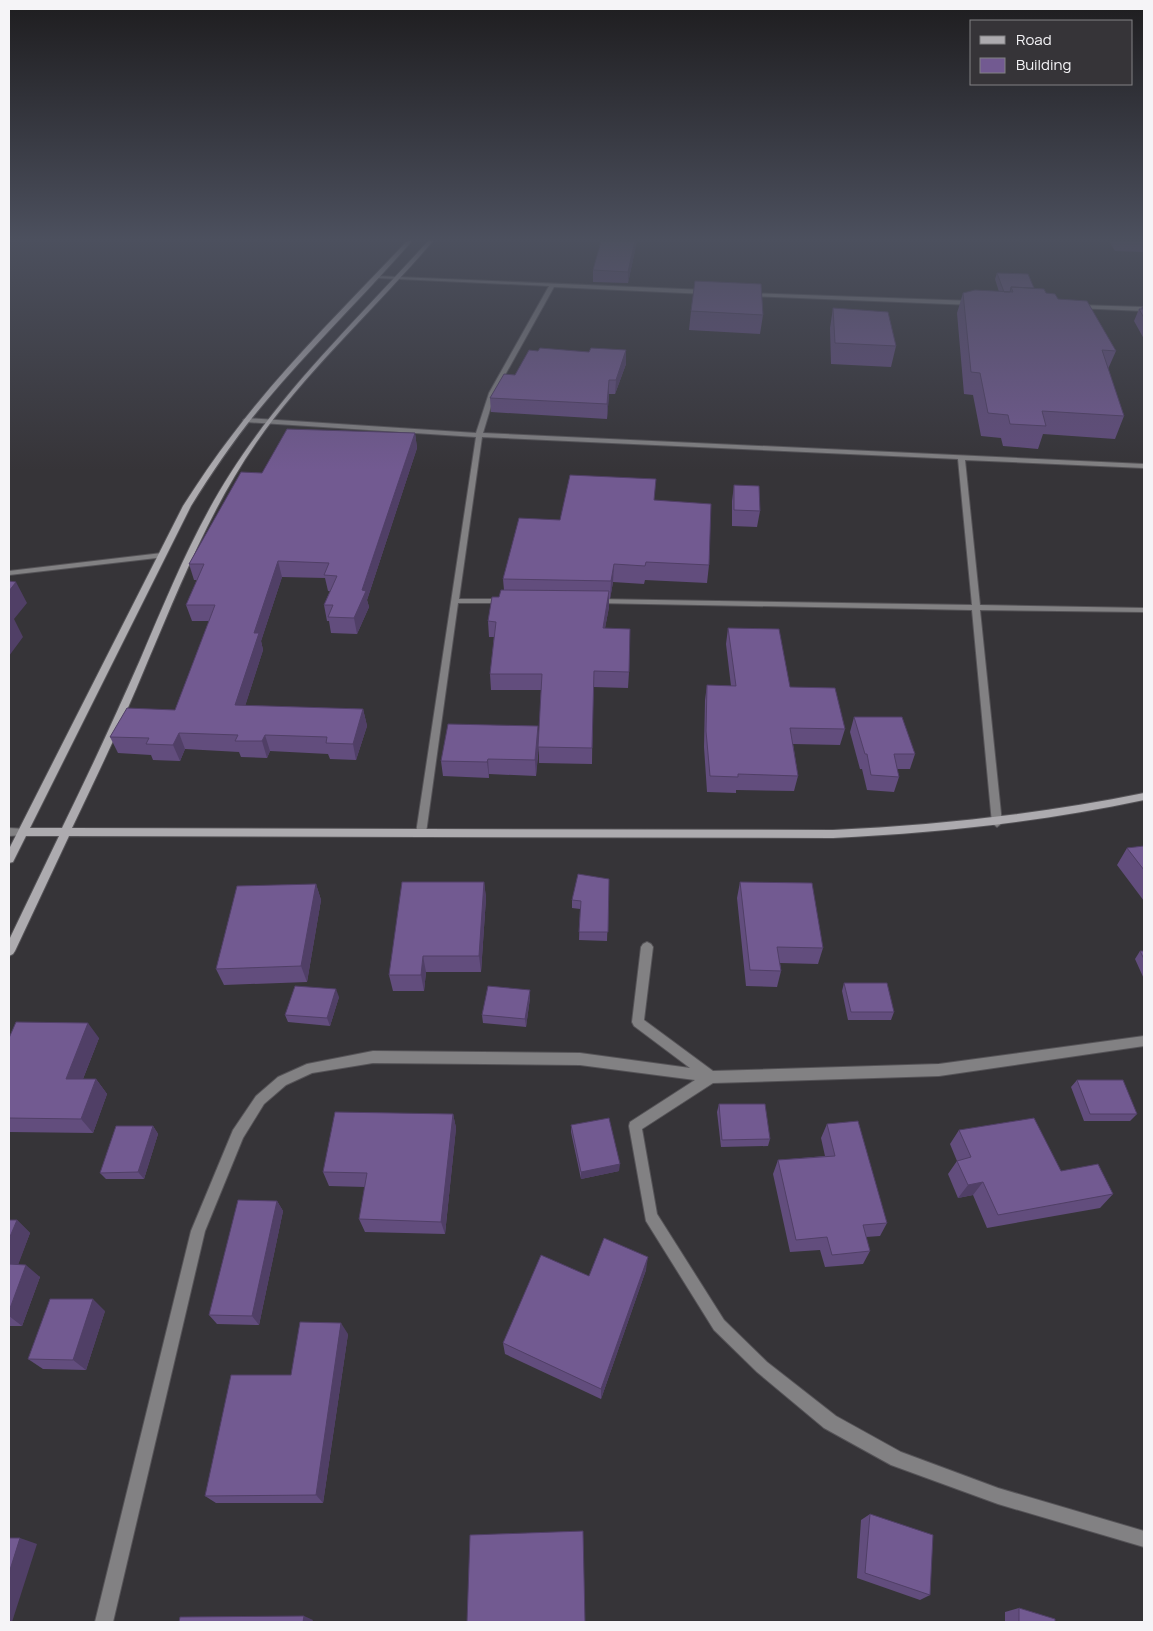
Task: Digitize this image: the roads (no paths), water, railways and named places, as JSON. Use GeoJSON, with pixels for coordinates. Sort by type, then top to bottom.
{"type":"FeatureCollection","features":[{"type":"Feature","properties":{"kind":"main road"},"geometry":{"type":"LineString","coordinates":[[9,951],[66,833],[176,585],[208,520],[232,475],[269,421],[346,317]]}},
{"type":"Feature","properties":{"kind":"main road"},"geometry":{"type":"LineString","coordinates":[[9,859],[186,506],[206,474],[246,420],[353,317]]}},
{"type":"Feature","properties":{"kind":"main road"},"geometry":{"type":"LineString","coordinates":[[22,832],[833,834],[916,831],[997,823],[1092,808],[1144,797]]}},
{"type":"Feature","properties":{"kind":"street"},"geometry":{"type":"LineString","coordinates":[[421,833],[479,435],[492,393],[535,317]]}},
{"type":"Feature","properties":{"kind":"street"},"geometry":{"type":"LineString","coordinates":[[246,420],[479,435],[1144,466]]}},
{"type":"Feature","properties":{"kind":"street"},"geometry":{"type":"LineString","coordinates":[[961,457],[997,823]]}},
{"type":"Feature","properties":{"kind":"street"},"geometry":{"type":"LineString","coordinates":[[9,573],[162,555]]}},
{"type":"Feature","properties":{"kind":"street"},"geometry":{"type":"LineString","coordinates":[[455,601],[514,601]]}},
{"type":"Feature","properties":{"kind":"street"},"geometry":{"type":"LineString","coordinates":[[584,602],[1144,610]]}},
{"type":"Feature","properties":{"kind":"street"},"geometry":{"type":"LineString","coordinates":[[9,832],[22,832]]}},
{"type":"Feature","properties":{"kind":"street"},"geometry":{"type":"LineString","coordinates":[[647,947],[638,1022],[711,1077]]}},
{"type":"Feature","properties":{"kind":"street"},"geometry":{"type":"LineString","coordinates":[[104,1622],[198,1232],[238,1134],[260,1100],[282,1081],[311,1068],[373,1057],[580,1059],[711,1077],[939,1070],[1144,1041]]}},
{"type":"Feature","properties":{"kind":"street"},"geometry":{"type":"LineString","coordinates":[[711,1077],[635,1126],[651,1216],[719,1325],[762,1367],[830,1422],[897,1459],[998,1496],[1144,1539]]}}]}
